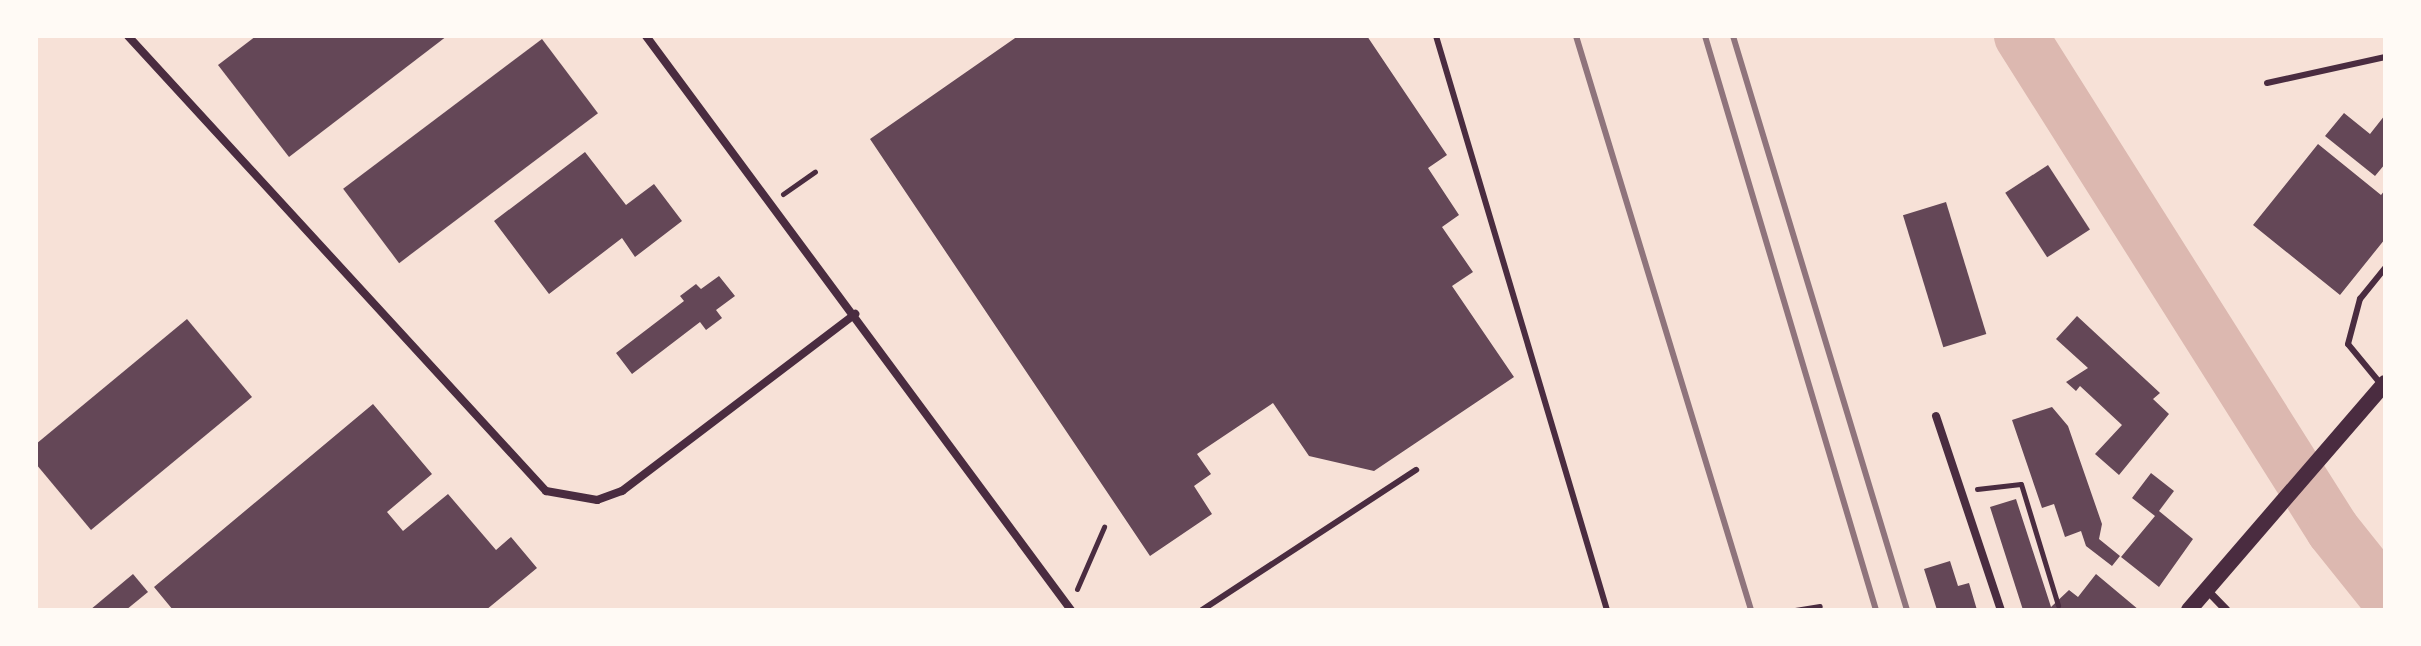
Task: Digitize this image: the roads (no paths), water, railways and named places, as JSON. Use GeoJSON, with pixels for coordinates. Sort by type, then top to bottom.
{"type":"FeatureCollection","features":[{"type":"Feature","properties":{"kind":"main road"},"geometry":{"type":"LineString","coordinates":[[2189,610],[2384,384]]}},
{"type":"Feature","properties":{"kind":"street"},"geometry":{"type":"LineString","coordinates":[[128,36],[546,491],[574,500],[597,500],[622,491],[855,314]]}},
{"type":"Feature","properties":{"kind":"street"},"geometry":{"type":"LineString","coordinates":[[646,36],[772,201],[1070,609]]}},
{"type":"Feature","properties":{"kind":"street"},"geometry":{"type":"LineString","coordinates":[[1936,416],[2001,610]]}},
{"type":"Feature","properties":{"kind":"street"},"geometry":{"type":"LineString","coordinates":[[2206,590],[2226,610]]}},
{"type":"Feature","properties":{"kind":"lane"},"geometry":{"type":"LineString","coordinates":[[1436,36],[1607,610]]}},
{"type":"Feature","properties":{"kind":"lane"},"geometry":{"type":"LineString","coordinates":[[2267,83],[2385,57]]}},
{"type":"Feature","properties":{"kind":"lane"},"geometry":{"type":"LineString","coordinates":[[2384,384],[2348,344],[2360,299],[2385,268]]}},
{"type":"Feature","properties":{"kind":"lane"},"geometry":{"type":"LineString","coordinates":[[1202,610],[1416,470]]}},
{"type":"Feature","properties":{"kind":"waterway"},"geometry":{"type":"LineString","coordinates":[[2021,36],[2333,530],[2385,595]]}},
{"type":"Feature","properties":{"kind":"railway"},"geometry":{"type":"LineString","coordinates":[[1576,36],[1751,610]]}},
{"type":"Feature","properties":{"kind":"railway"},"geometry":{"type":"LineString","coordinates":[[1705,36],[1876,610]]}},
{"type":"Feature","properties":{"kind":"railway"},"geometry":{"type":"LineString","coordinates":[[1733,36],[1907,610]]}}]}
